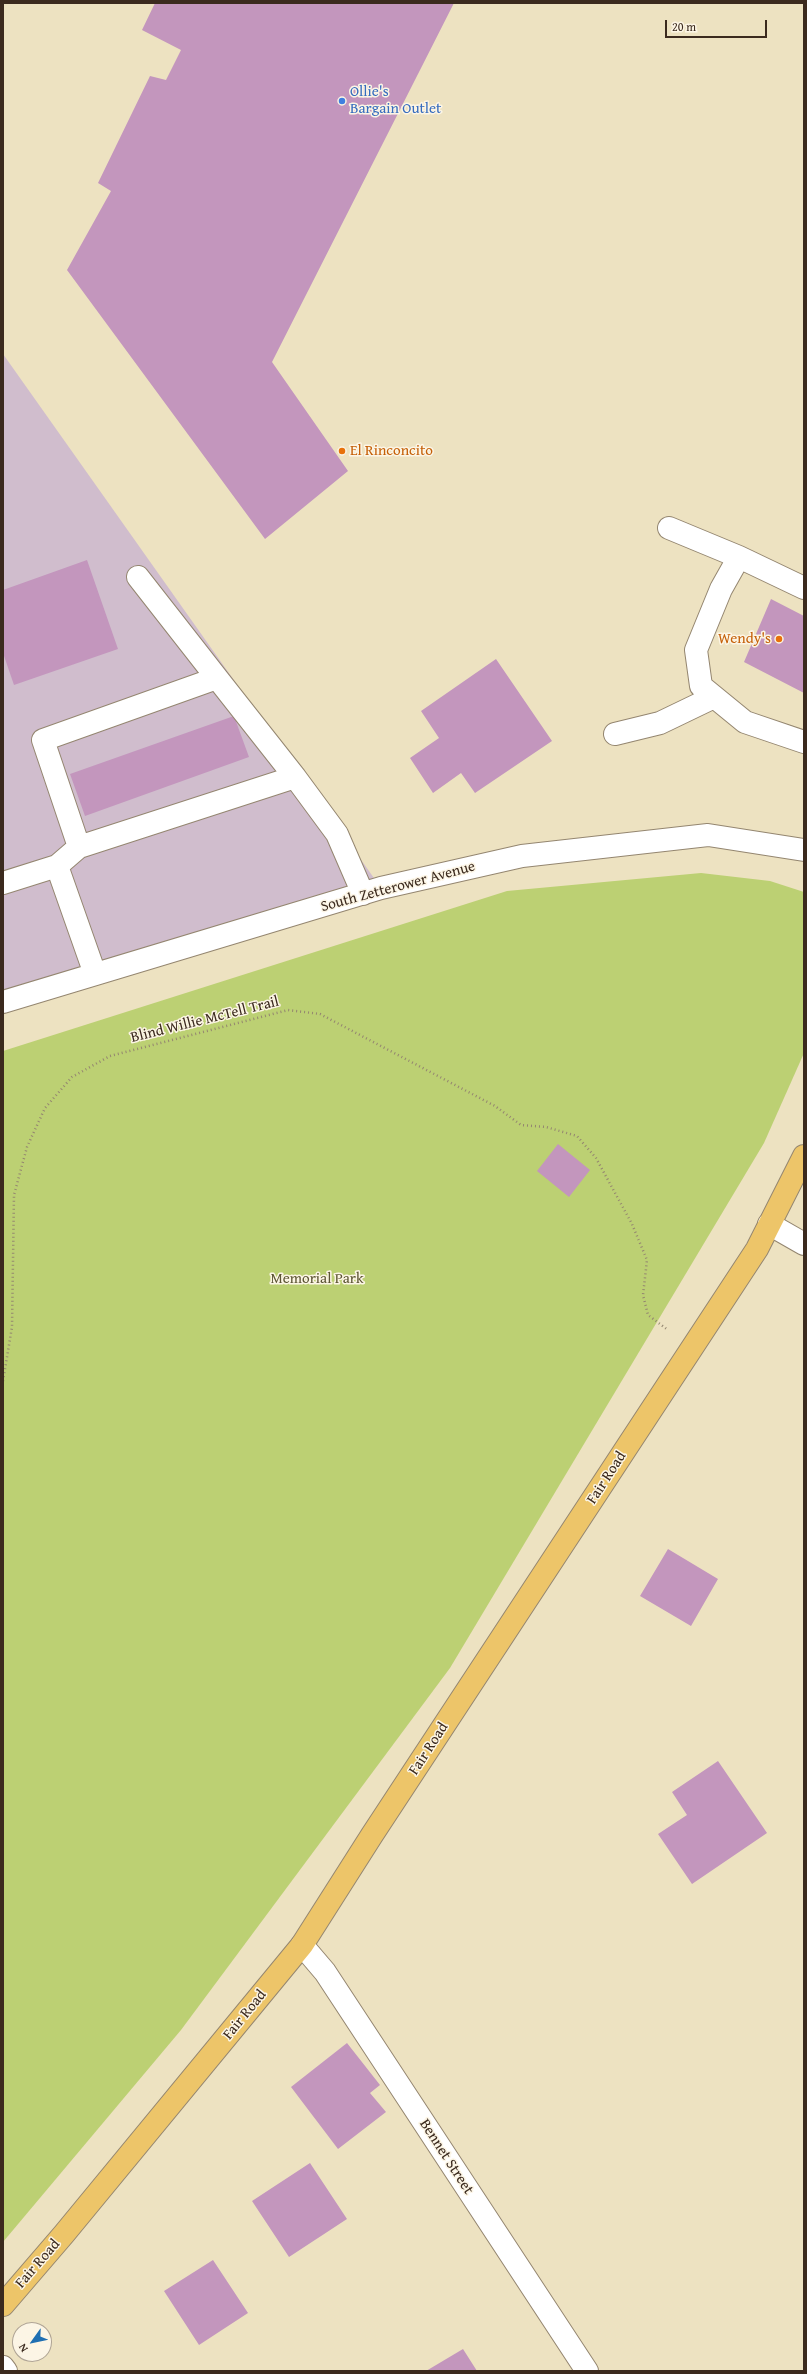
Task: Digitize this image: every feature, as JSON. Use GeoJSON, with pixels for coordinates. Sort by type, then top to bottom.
{"type":"FeatureCollection","features":[{"type":"Feature","properties":{"kind":"main road","name":"Fair Road"},"geometry":{"type":"LineString","coordinates":[[3,2305],[70,2228],[302,1945],[372,1835],[757,1249],[804,1156]]}},
{"type":"Feature","properties":{"kind":"street"},"geometry":{"type":"LineString","coordinates":[[668,528],[739,557],[804,588]]}},
{"type":"Feature","properties":{"kind":"street"},"geometry":{"type":"LineString","coordinates":[[739,557],[721,589],[696,650],[701,686],[745,722],[804,742]]}},
{"type":"Feature","properties":{"kind":"street"},"geometry":{"type":"LineString","coordinates":[[138,577],[295,777],[337,834],[363,894]]}},
{"type":"Feature","properties":{"kind":"street"},"geometry":{"type":"LineString","coordinates":[[79,847],[43,740],[217,678]]}},
{"type":"Feature","properties":{"kind":"street"},"geometry":{"type":"LineString","coordinates":[[614,734],[660,723],[714,697]]}},
{"type":"Feature","properties":{"kind":"street"},"geometry":{"type":"LineString","coordinates":[[3,883],[57,866],[79,847],[295,777]]}},
{"type":"Feature","properties":{"kind":"street","name":"South Zetterower Avenue"},"geometry":{"type":"LineString","coordinates":[[3,1002],[363,894],[522,856],[708,835],[804,850]]}},
{"type":"Feature","properties":{"kind":"street"},"geometry":{"type":"LineString","coordinates":[[57,866],[95,974]]}},
{"type":"Feature","properties":{"kind":"street"},"geometry":{"type":"LineString","coordinates":[[769,1224],[804,1244]]}},
{"type":"Feature","properties":{"kind":"street","name":"Bennet Street"},"geometry":{"type":"LineString","coordinates":[[302,1945],[325,1972],[587,2371]]}},
{"type":"Feature","properties":{"kind":"street"},"geometry":{"type":"LineString","coordinates":[[3,2367],[6,2371]]}},
{"type":"Feature","properties":{"kind":"path","name":"Blind Willie McTell Trail"},"geometry":{"type":"LineString","coordinates":[[3,1380],[12,1327],[14,1195],[27,1147],[44,1108],[72,1077],[110,1056],[288,1010],[320,1014],[495,1106],[521,1125],[546,1127],[577,1136],[596,1158],[632,1224],[647,1260],[643,1295],[648,1315],[693,1347]]}},
{"type":"Feature","properties":{"kind":"shaded area"},"geometry":{"type":"Polygon","coordinates":[[[3,354],[381,888],[3,1002],[3,354]]]}},
{"type":"Feature","properties":{"kind":"green space","name":"Memorial Park"},"geometry":{"type":"Polygon","coordinates":[[[701,873],[770,881],[804,892],[804,1053],[764,1143],[450,1668],[181,2030],[3,2242],[3,1051],[507,891],[701,873]]]}},
{"type":"Feature","properties":{"kind":"building"},"geometry":{"type":"Polygon","coordinates":[[[155,3],[454,3],[272,362],[348,471],[265,539],[67,270],[111,191],[98,183],[150,76],[166,80],[181,50],[142,30],[155,3]]]}},
{"type":"Feature","properties":{"kind":"building"},"geometry":{"type":"Polygon","coordinates":[[[87,560],[118,649],[14,685],[3,653],[3,590],[87,560]]]}},
{"type":"Feature","properties":{"kind":"building","name":"Wendy's"},"geometry":{"type":"Polygon","coordinates":[[[771,599],[804,616],[804,693],[744,662],[771,599]]]}},
{"type":"Feature","properties":{"kind":"building"},"geometry":{"type":"Polygon","coordinates":[[[496,659],[552,741],[475,793],[461,773],[433,793],[410,758],[439,738],[421,711],[496,659]]]}},
{"type":"Feature","properties":{"kind":"building"},"geometry":{"type":"Polygon","coordinates":[[[234,716],[249,757],[85,816],[70,774],[234,716]]]}},
{"type":"Feature","properties":{"kind":"building"},"geometry":{"type":"Polygon","coordinates":[[[558,1144],[590,1170],[569,1197],[537,1171],[558,1144]]]}},
{"type":"Feature","properties":{"kind":"building"},"geometry":{"type":"Polygon","coordinates":[[[668,1549],[718,1579],[691,1626],[640,1596],[668,1549]]]}},
{"type":"Feature","properties":{"kind":"building"},"geometry":{"type":"Polygon","coordinates":[[[718,1761],[767,1833],[692,1884],[658,1834],[687,1815],[672,1792],[718,1761]]]}},
{"type":"Feature","properties":{"kind":"building"},"geometry":{"type":"Polygon","coordinates":[[[347,2043],[380,2085],[370,2093],[386,2112],[338,2149],[291,2087],[347,2043]]]}},
{"type":"Feature","properties":{"kind":"building"},"geometry":{"type":"Polygon","coordinates":[[[310,2163],[347,2219],[289,2257],[252,2201],[310,2163]]]}},
{"type":"Feature","properties":{"kind":"building"},"geometry":{"type":"Polygon","coordinates":[[[213,2260],[248,2313],[199,2345],[164,2291],[213,2260]]]}},
{"type":"Feature","properties":{"kind":"building"},"geometry":{"type":"Polygon","coordinates":[[[463,2349],[477,2371],[426,2371],[463,2349]]]}},
{"type":"Feature","properties":{"kind":"place","name":"Ollie's Bargain Outlet"},"geometry":{"type":"Point","coordinates":[342,101]}},
{"type":"Feature","properties":{"kind":"place","name":"El Rinconcito"},"geometry":{"type":"Point","coordinates":[342,451]}},
{"type":"Feature","properties":{"kind":"place","name":"Wendy's"},"geometry":{"type":"Point","coordinates":[779,639]}}]}
